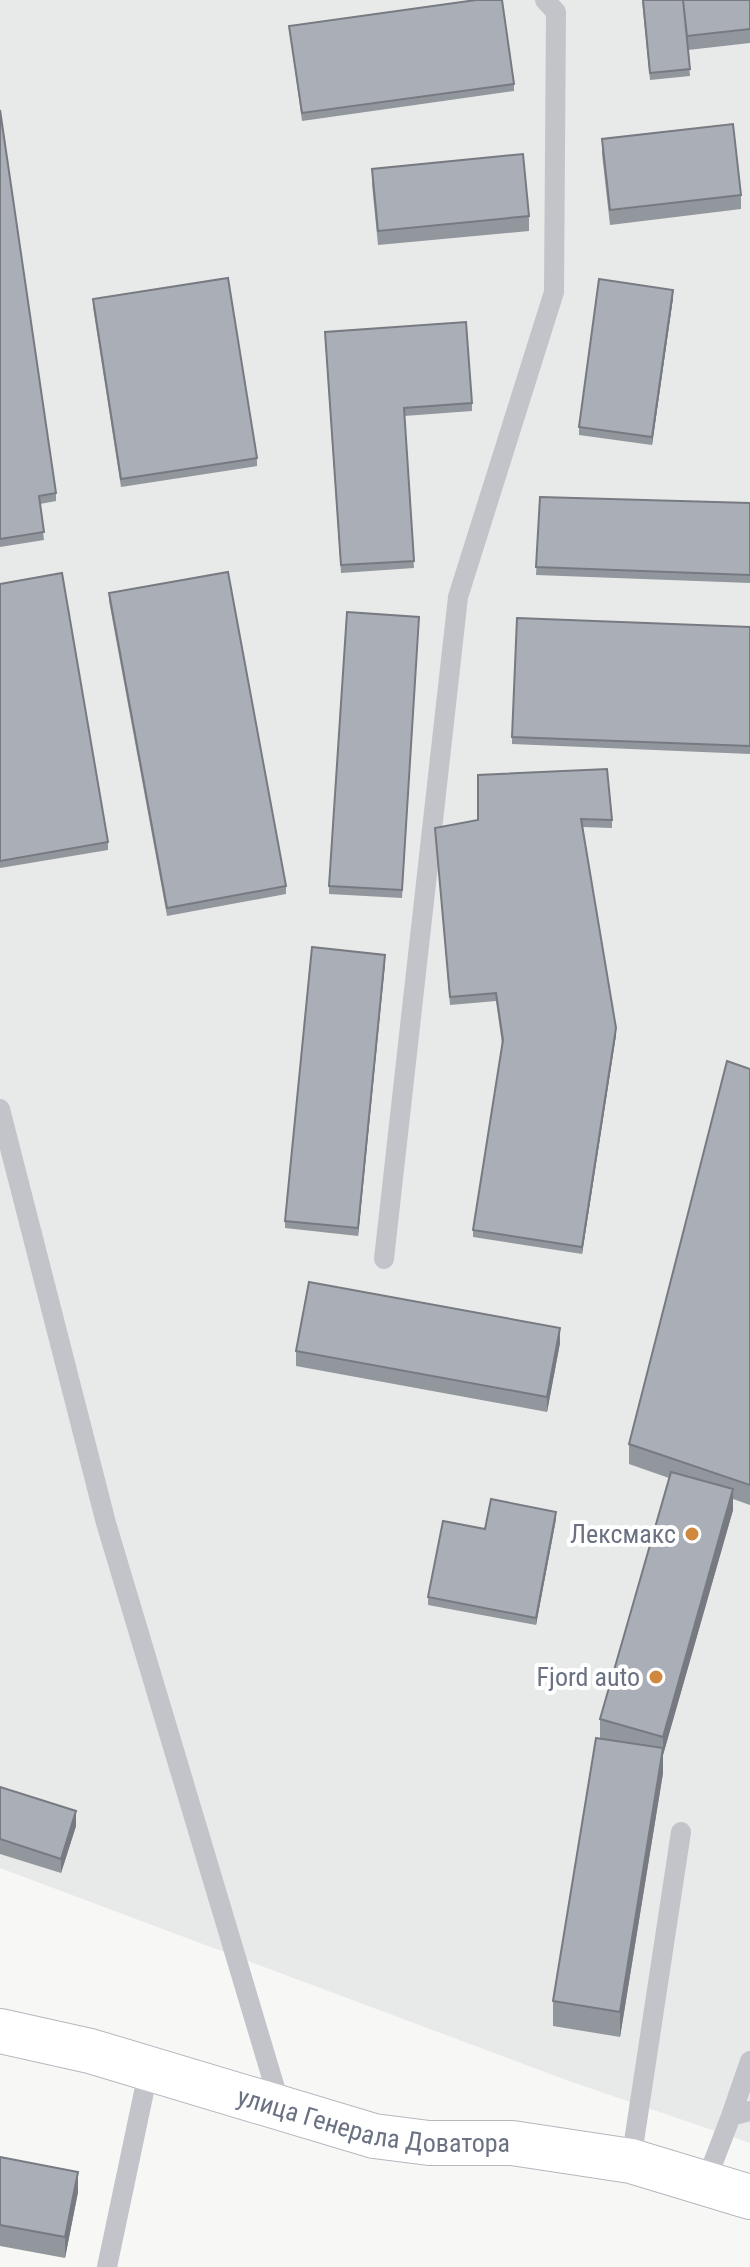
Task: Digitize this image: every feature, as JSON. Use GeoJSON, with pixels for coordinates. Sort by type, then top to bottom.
{"type":"FeatureCollection","features":[{"type":"Feature","properties":{"kind":"street","name":"улица Генерала Доватора"},"geometry":{"type":"LineString","coordinates":[[0,2031],[90,2051],[374,2136],[429,2143],[512,2143],[631,2161],[706,2181],[750,2197]]}},
{"type":"Feature","properties":{"kind":"lane"},"geometry":{"type":"LineString","coordinates":[[384,1259],[458,597],[554,292],[556,12],[545,0]]}},
{"type":"Feature","properties":{"kind":"lane"},"geometry":{"type":"LineString","coordinates":[[0,1109],[106,1523],[281,2108]]}},
{"type":"Feature","properties":{"kind":"lane"},"geometry":{"type":"LineString","coordinates":[[631,2161],[681,1832]]}},
{"type":"Feature","properties":{"kind":"lane"},"geometry":{"type":"LineString","coordinates":[[706,2181],[740,2114],[750,2061]]}},
{"type":"Feature","properties":{"kind":"lane"},"geometry":{"type":"LineString","coordinates":[[107,2267],[149,2068]]}},
{"type":"Feature","properties":{"kind":"shaded area"},"geometry":{"type":"Polygon","coordinates":[[[0,0],[750,0],[750,2143],[566,2080],[0,1868],[0,0]]]}},
{"type":"Feature","properties":{"kind":"building"},"geometry":{"type":"Polygon","coordinates":[[[476,0],[502,0],[514,84],[302,113],[289,26],[476,0]]]}},
{"type":"Feature","properties":{"kind":"building"},"geometry":{"type":"Polygon","coordinates":[[[643,0],[683,0],[690,69],[650,73],[643,0]]]}},
{"type":"Feature","properties":{"kind":"building"},"geometry":{"type":"Polygon","coordinates":[[[683,0],[750,0],[750,29],[687,36],[683,0]]]}},
{"type":"Feature","properties":{"kind":"building"},"geometry":{"type":"Polygon","coordinates":[[[0,110],[56,493],[39,496],[44,532],[0,539],[0,110]]]}},
{"type":"Feature","properties":{"kind":"building"},"geometry":{"type":"Polygon","coordinates":[[[733,124],[741,195],[610,210],[602,139],[733,124]]]}},
{"type":"Feature","properties":{"kind":"building"},"geometry":{"type":"Polygon","coordinates":[[[523,154],[529,216],[378,231],[372,169],[523,154]]]}},
{"type":"Feature","properties":{"kind":"building"},"geometry":{"type":"Polygon","coordinates":[[[228,278],[257,458],[121,479],[93,299],[228,278]]]}},
{"type":"Feature","properties":{"kind":"building"},"geometry":{"type":"Polygon","coordinates":[[[599,279],[673,290],[652,437],[579,427],[599,279]]]}},
{"type":"Feature","properties":{"kind":"building"},"geometry":{"type":"Polygon","coordinates":[[[466,322],[472,403],[404,408],[414,561],[341,565],[325,332],[466,322]]]}},
{"type":"Feature","properties":{"kind":"building"},"geometry":{"type":"Polygon","coordinates":[[[540,497],[750,503],[750,575],[536,567],[540,497]]]}},
{"type":"Feature","properties":{"kind":"building"},"geometry":{"type":"Polygon","coordinates":[[[228,572],[286,886],[167,908],[109,593],[228,572]]]}},
{"type":"Feature","properties":{"kind":"building"},"geometry":{"type":"Polygon","coordinates":[[[62,573],[108,842],[0,861],[0,584],[62,573]]]}},
{"type":"Feature","properties":{"kind":"building"},"geometry":{"type":"Polygon","coordinates":[[[347,612],[419,617],[402,890],[329,886],[347,612]]]}},
{"type":"Feature","properties":{"kind":"building"},"geometry":{"type":"Polygon","coordinates":[[[517,618],[750,627],[750,746],[512,737],[517,618]]]}},
{"type":"Feature","properties":{"kind":"building"},"geometry":{"type":"Polygon","coordinates":[[[607,769],[612,820],[581,819],[616,1028],[582,1247],[473,1230],[503,1040],[496,993],[450,997],[435,828],[478,820],[478,775],[607,769]]]}},
{"type":"Feature","properties":{"kind":"building"},"geometry":{"type":"Polygon","coordinates":[[[312,947],[385,955],[358,1228],[285,1221],[312,947]]]}},
{"type":"Feature","properties":{"kind":"building"},"geometry":{"type":"Polygon","coordinates":[[[727,1061],[750,1069],[750,1485],[629,1444],[727,1061]]]}},
{"type":"Feature","properties":{"kind":"building"},"geometry":{"type":"Polygon","coordinates":[[[309,1282],[560,1328],[547,1397],[296,1351],[309,1282]]]}},
{"type":"Feature","properties":{"kind":"building"},"geometry":{"type":"Polygon","coordinates":[[[671,1472],[733,1489],[663,1737],[600,1719],[671,1472]]]}},
{"type":"Feature","properties":{"kind":"building"},"geometry":{"type":"Polygon","coordinates":[[[491,1499],[556,1512],[536,1618],[428,1597],[443,1521],[485,1529],[491,1499]]]}},
{"type":"Feature","properties":{"kind":"building"},"geometry":{"type":"Polygon","coordinates":[[[596,1738],[663,1748],[620,2012],[553,2001],[596,1738]]]}},
{"type":"Feature","properties":{"kind":"building"},"geometry":{"type":"Polygon","coordinates":[[[0,1787],[76,1811],[61,1859],[0,1839],[0,1787]]]}},
{"type":"Feature","properties":{"kind":"building"},"geometry":{"type":"Polygon","coordinates":[[[0,2157],[78,2172],[65,2237],[0,2225],[0,2157]]]}},
{"type":"Feature","properties":{"kind":"place","name":"Лексмакс"},"geometry":{"type":"Point","coordinates":[692,1534]}},
{"type":"Feature","properties":{"kind":"place","name":"Fjord auto"},"geometry":{"type":"Point","coordinates":[656,1677]}}]}
